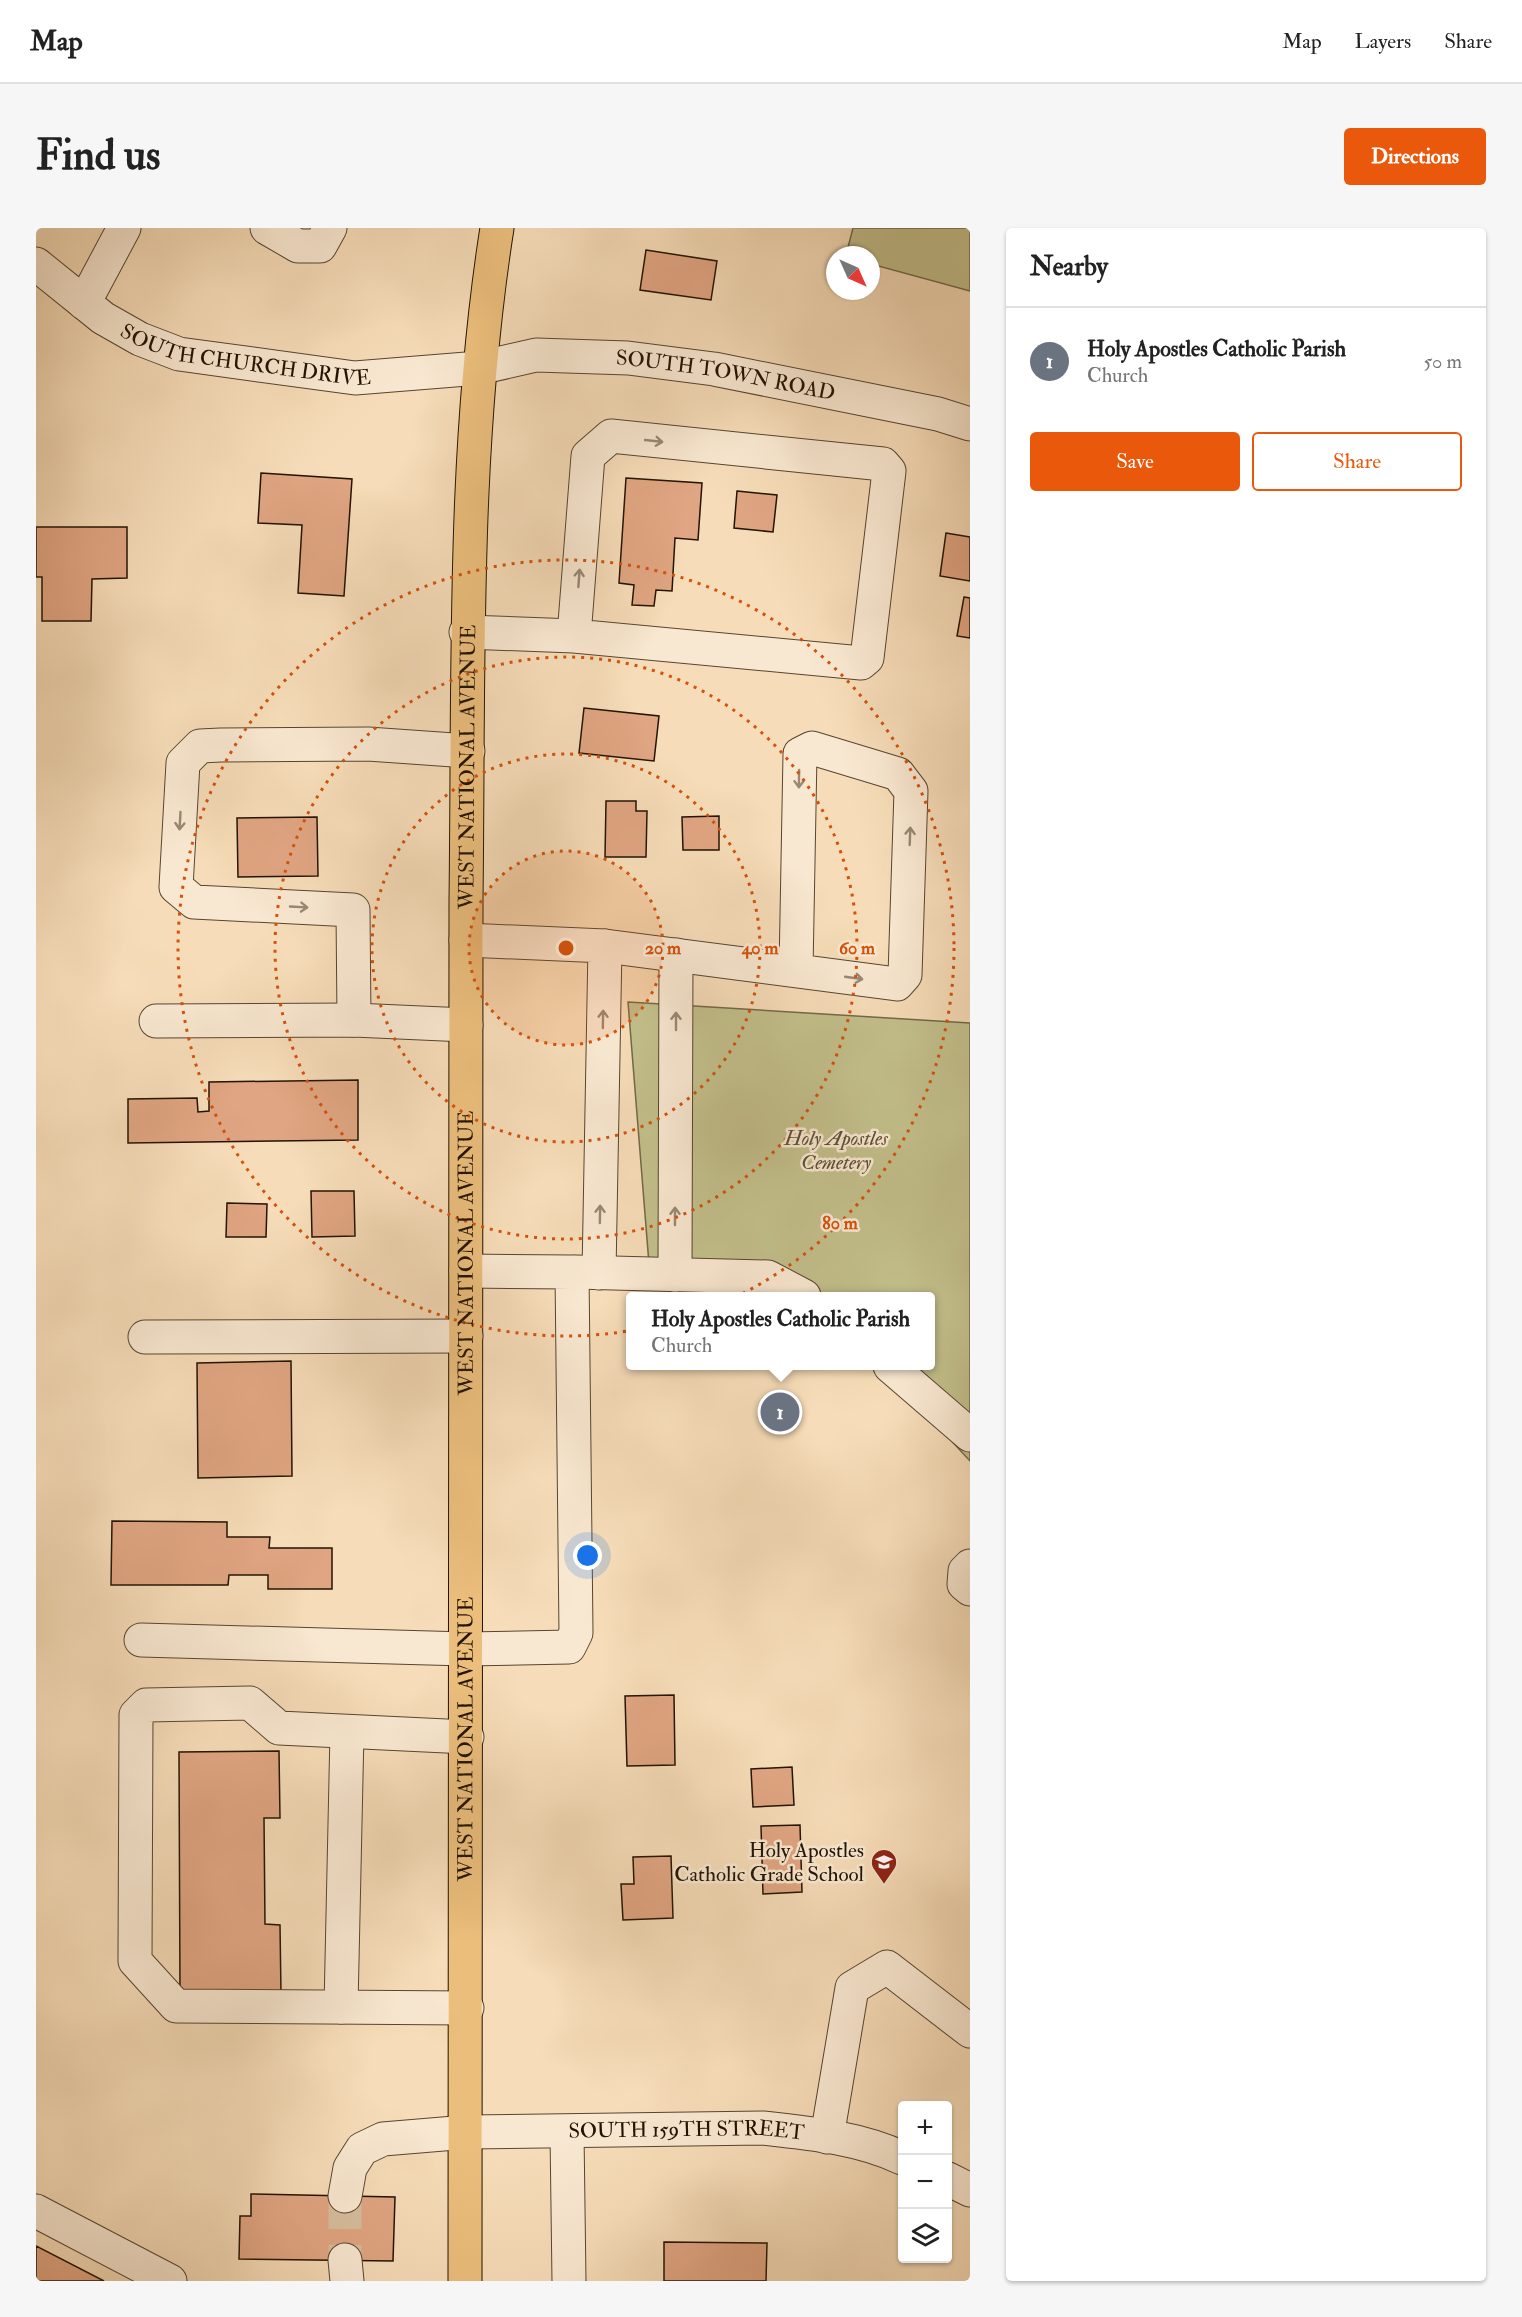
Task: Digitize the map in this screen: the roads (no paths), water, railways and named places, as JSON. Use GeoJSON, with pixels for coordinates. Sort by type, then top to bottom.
{"type":"FeatureCollection","features":[{"type":"Feature","properties":{"kind":"main road","name":"WEST NATIONAL AVENUE"},"geometry":{"type":"LineString","coordinates":[[465,2281],[468,751],[466,632],[469,520],[479,368],[497,228]]}},
{"type":"Feature","properties":{"kind":"street"},"geometry":{"type":"LineString","coordinates":[[84,303],[124,228]]}},
{"type":"Feature","properties":{"kind":"street"},"geometry":{"type":"LineString","coordinates":[[267,228],[298,246],[320,246],[330,228]]}},
{"type":"Feature","properties":{"kind":"street","name":"SOUTH CHURCH DRIVE"},"geometry":{"type":"LineString","coordinates":[[36,264],[84,303],[140,339],[179,354],[355,378],[479,368]]}},
{"type":"Feature","properties":{"kind":"street","name":"SOUTH TOWN ROAD"},"geometry":{"type":"LineString","coordinates":[[479,368],[536,355],[628,358],[714,369],[938,414],[970,424]]}},
{"type":"Feature","properties":{"kind":"street"},"geometry":{"type":"LineString","coordinates":[[466,632],[574,636],[861,663],[867,658],[889,471],[883,464],[611,436],[588,456],[574,636]]}},
{"type":"Feature","properties":{"kind":"street"},"geometry":{"type":"LineString","coordinates":[[354,1020],[353,910],[194,902],[176,887],[183,763],[200,746],[221,744],[368,744],[468,751]]}},
{"type":"Feature","properties":{"kind":"street"},"geometry":{"type":"LineString","coordinates":[[466,939],[605,946],[897,984],[905,975],[911,791],[898,774],[812,748],[800,754],[796,970]]}},
{"type":"Feature","properties":{"kind":"street"},"geometry":{"type":"LineString","coordinates":[[141,1640],[466,1649],[569,1647],[576,1633],[585,1272],[605,946]]}},
{"type":"Feature","properties":{"kind":"street"},"geometry":{"type":"LineString","coordinates":[[675,1275],[676,955]]}},
{"type":"Feature","properties":{"kind":"street"},"geometry":{"type":"LineString","coordinates":[[156,1021],[354,1020],[466,1025]]}},
{"type":"Feature","properties":{"kind":"street"},"geometry":{"type":"LineString","coordinates":[[466,1271],[768,1277],[796,1292]]}},
{"type":"Feature","properties":{"kind":"street"},"geometry":{"type":"LineString","coordinates":[[145,1337],[466,1336]]}},
{"type":"Feature","properties":{"kind":"street"},"geometry":{"type":"LineString","coordinates":[[896,1370],[970,1435]]}},
{"type":"Feature","properties":{"kind":"street"},"geometry":{"type":"LineString","coordinates":[[970,1566],[965,1571],[964,1584],[970,1589]]}},
{"type":"Feature","properties":{"kind":"street"},"geometry":{"type":"LineString","coordinates":[[466,2008],[176,2006],[135,1961],[136,1714],[146,1705],[250,1703],[279,1728],[467,1737]]}},
{"type":"Feature","properties":{"kind":"street"},"geometry":{"type":"LineString","coordinates":[[340,2007],[347,1732]]}},
{"type":"Feature","properties":{"kind":"street"},"geometry":{"type":"LineString","coordinates":[[827,2137],[852,1988],[887,1967],[970,2031]]}},
{"type":"Feature","properties":{"kind":"street","name":"SOUTH 159TH STREET"},"geometry":{"type":"LineString","coordinates":[[345,2196],[350,2168],[362,2149],[383,2139],[467,2132],[567,2133],[631,2129],[763,2128],[866,2145],[898,2156]]}},
{"type":"Feature","properties":{"kind":"street"},"geometry":{"type":"LineString","coordinates":[[567,2133],[569,2281]]}},
{"type":"Feature","properties":{"kind":"street"},"geometry":{"type":"LineString","coordinates":[[952,2181],[970,2190]]}},
{"type":"Feature","properties":{"kind":"street"},"geometry":{"type":"LineString","coordinates":[[36,2211],[170,2281]]}},
{"type":"Feature","properties":{"kind":"tunnel"},"geometry":{"type":"LineString","coordinates":[[345,2196],[345,2260]]}},
{"type":"Feature","properties":{"kind":"place","name":"Holy Apostles Catholic Parish"},"geometry":{"type":"Point","coordinates":[780,1412]}},
{"type":"Feature","properties":{"kind":"place","name":"Holy Apostles Catholic Grade School"},"geometry":{"type":"Point","coordinates":[884,1885]}},
{"type":"Feature","properties":{"kind":"park label","name":"Holy Apostles Cemetery"},"geometry":{"type":"Point","coordinates":[836,1150]}}]}
